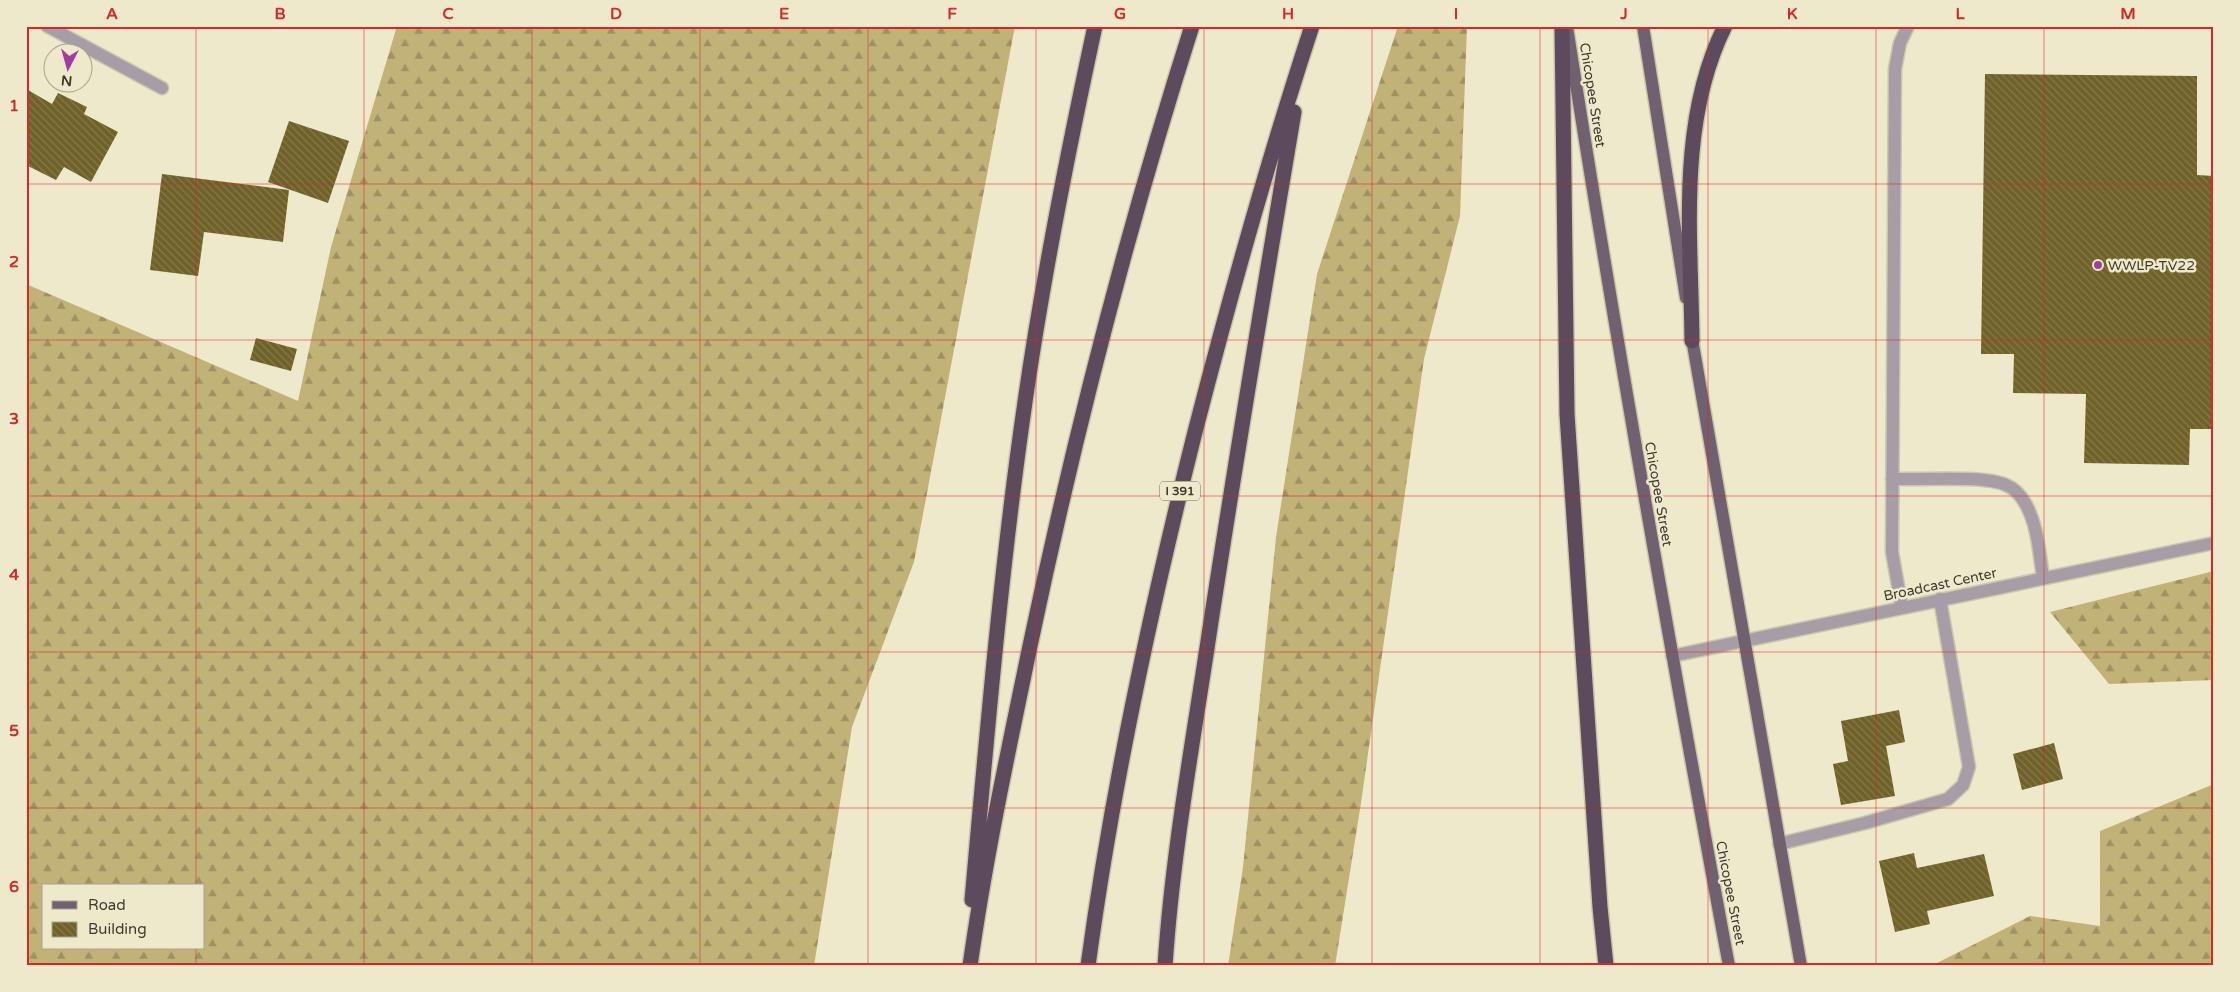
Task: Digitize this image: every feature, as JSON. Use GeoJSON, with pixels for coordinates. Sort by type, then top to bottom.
{"type":"FeatureCollection","features":[{"type":"Feature","properties":{"kind":"highway"},"geometry":{"type":"LineString","coordinates":[[966,966],[998,620],[1025,402],[1048,265],[1095,26]]}},
{"type":"Feature","properties":{"kind":"highway"},"geometry":{"type":"LineString","coordinates":[[970,966],[1010,740],[1053,535],[1101,337],[1155,141],[1192,26]]}},
{"type":"Feature","properties":{"kind":"highway","name":"I 391"},"geometry":{"type":"LineString","coordinates":[[1088,966],[1134,696],[1169,535],[1210,374],[1254,214],[1312,26]]}},
{"type":"Feature","properties":{"kind":"highway"},"geometry":{"type":"LineString","coordinates":[[1562,26],[1567,414],[1600,907],[1606,966]]}},
{"type":"Feature","properties":{"kind":"highway"},"geometry":{"type":"LineString","coordinates":[[1692,342],[1690,202],[1693,149],[1700,101],[1709,68],[1725,26]]}},
{"type":"Feature","properties":{"kind":"highway"},"geometry":{"type":"LineString","coordinates":[[1165,966],[1168,922],[1200,692],[1233,479],[1304,52]]}},
{"type":"Feature","properties":{"kind":"main road","name":"Chicopee Street"},"geometry":{"type":"LineString","coordinates":[[1567,26],[1612,308],[1672,656],[1729,966]]}},
{"type":"Feature","properties":{"kind":"main road"},"geometry":{"type":"LineString","coordinates":[[1643,26],[1692,342],[1801,966]]}},
{"type":"Feature","properties":{"kind":"street"},"geometry":{"type":"LineString","coordinates":[[47,26],[162,88]]}},
{"type":"Feature","properties":{"kind":"street"},"geometry":{"type":"LineString","coordinates":[[1902,608],[1893,564],[1895,69],[1900,43],[1908,26]]}},
{"type":"Feature","properties":{"kind":"street"},"geometry":{"type":"LineString","coordinates":[[1892,479],[1987,480],[2013,489],[2022,498],[2037,535],[2043,577]]}},
{"type":"Feature","properties":{"kind":"street","name":"Broadcast Center"},"geometry":{"type":"LineString","coordinates":[[1672,656],[2043,577],[2214,543]]}},
{"type":"Feature","properties":{"kind":"street"},"geometry":{"type":"LineString","coordinates":[[1779,844],[1865,823],[1948,799],[1963,785],[1969,767],[1940,600]]}},
{"type":"Feature","properties":{"kind":"green space"},"geometry":{"type":"Polygon","coordinates":[[[397,26],[1015,26],[914,562],[852,727],[814,966],[26,966],[26,284],[298,401],[331,247],[397,26]]]}},
{"type":"Feature","properties":{"kind":"green space"},"geometry":{"type":"Polygon","coordinates":[[[1398,26],[1467,26],[1460,216],[1424,359],[1361,803],[1335,966],[1228,966],[1243,867],[1276,537],[1317,274],[1398,26]]]}},
{"type":"Feature","properties":{"kind":"green space"},"geometry":{"type":"Polygon","coordinates":[[[2214,571],[2214,680],[2109,684],[2050,612],[2214,571]]]}},
{"type":"Feature","properties":{"kind":"green space"},"geometry":{"type":"Polygon","coordinates":[[[2214,784],[2214,966],[1931,966],[2030,916],[2100,926],[2100,831],[2214,784]]]}},
{"type":"Feature","properties":{"kind":"building","name":"WWLP-TV22"},"geometry":{"type":"Polygon","coordinates":[[[1985,74],[2197,76],[2197,175],[2214,176],[2214,429],[2190,429],[2189,465],[2084,463],[2086,394],[2013,393],[2014,354],[1981,354],[1985,74]]]}},
{"type":"Feature","properties":{"kind":"building"},"geometry":{"type":"Polygon","coordinates":[[[28,90],[52,104],[58,93],[87,107],[84,114],[118,132],[91,182],[64,167],[56,180],[26,165],[26,93],[28,90]]]}},
{"type":"Feature","properties":{"kind":"building"},"geometry":{"type":"Polygon","coordinates":[[[289,121],[349,141],[328,203],[268,182],[289,121]]]}},
{"type":"Feature","properties":{"kind":"building"},"geometry":{"type":"Polygon","coordinates":[[[162,174],[289,190],[283,242],[204,232],[198,276],[150,270],[162,174]]]}},
{"type":"Feature","properties":{"kind":"building"},"geometry":{"type":"Polygon","coordinates":[[[256,338],[297,349],[291,371],[250,360],[256,338]]]}},
{"type":"Feature","properties":{"kind":"building"},"geometry":{"type":"Polygon","coordinates":[[[1899,710],[1905,742],[1886,746],[1895,796],[1841,805],[1833,764],[1848,761],[1841,721],[1899,710]]]}},
{"type":"Feature","properties":{"kind":"building"},"geometry":{"type":"Polygon","coordinates":[[[2054,743],[2063,779],[2022,790],[2013,754],[2054,743]]]}},
{"type":"Feature","properties":{"kind":"building"},"geometry":{"type":"Polygon","coordinates":[[[1914,853],[1917,868],[1984,854],[1994,896],[1927,911],[1930,924],[1895,932],[1879,861],[1914,853]]]}},
{"type":"Feature","properties":{"kind":"place","name":"WWLP-TV22"},"geometry":{"type":"Point","coordinates":[2098,265]}}]}
